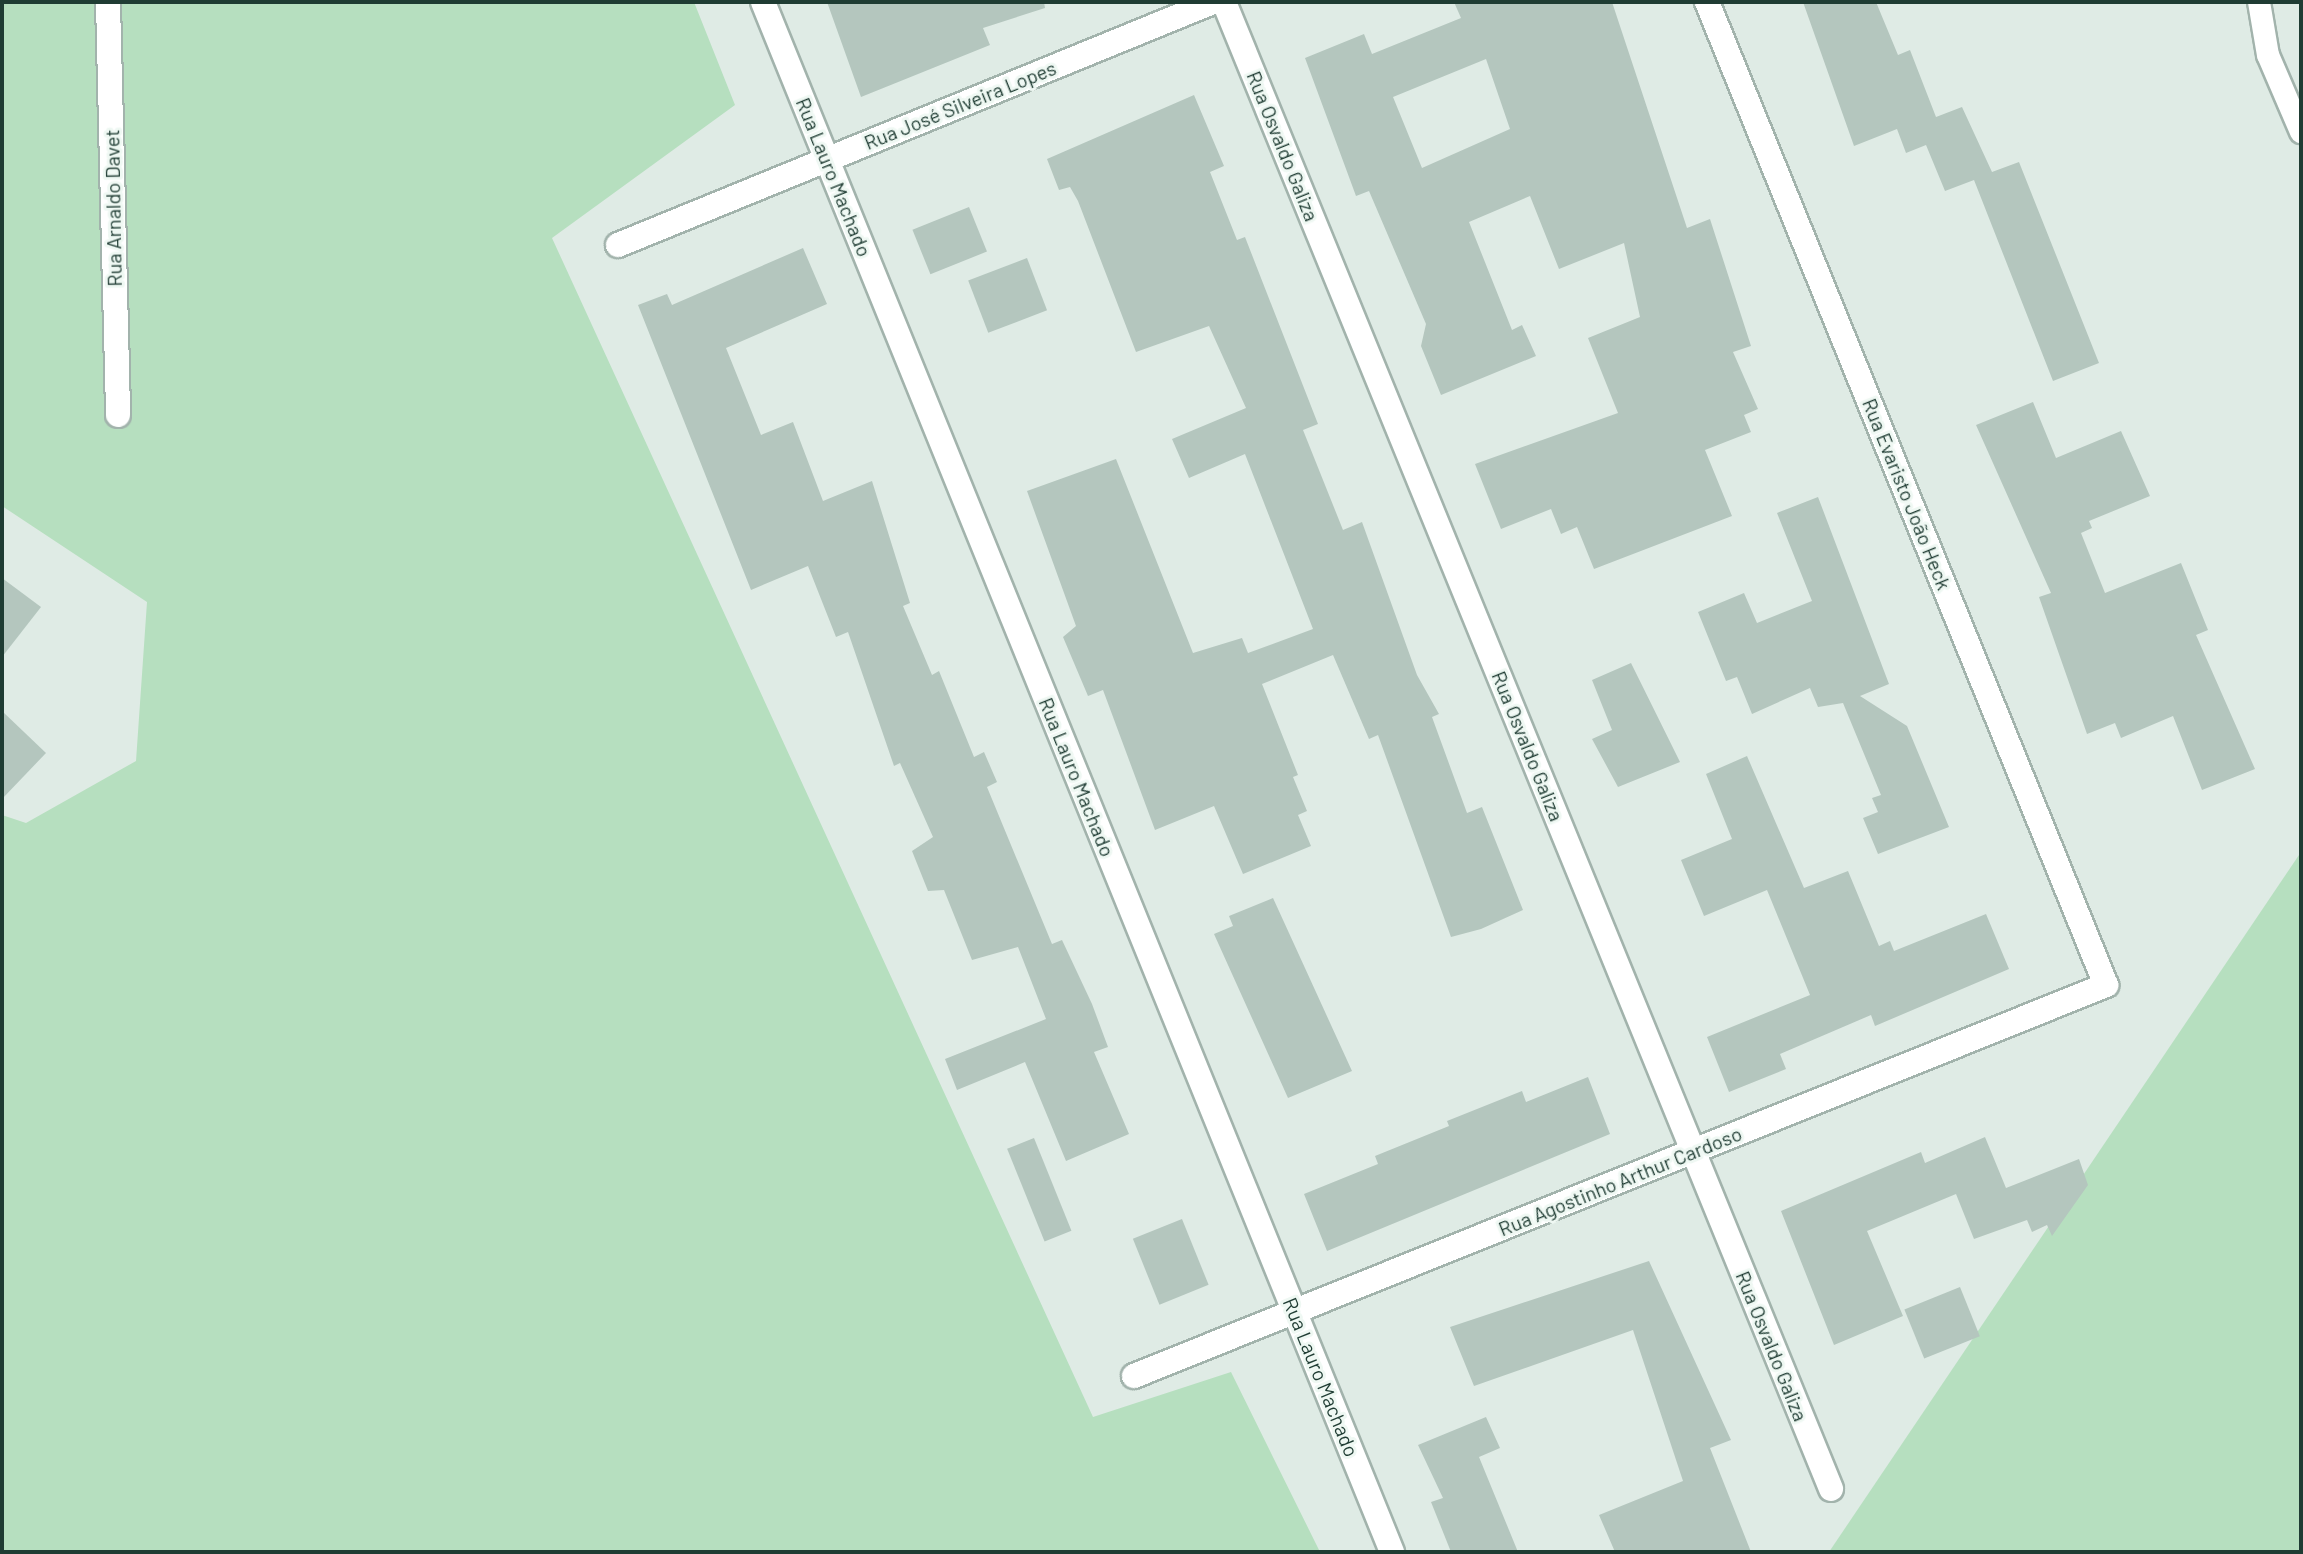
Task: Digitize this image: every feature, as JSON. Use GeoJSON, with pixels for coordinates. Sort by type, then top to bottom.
{"type":"FeatureCollection","features":[{"type":"Feature","properties":{"kind":"street","name":"Rua Arnaldo Davet"},"geometry":{"type":"LineString","coordinates":[[108,2],[118,415]]}},
{"type":"Feature","properties":{"kind":"street","name":"Rua Lauro Machado"},"geometry":{"type":"LineString","coordinates":[[763,2],[1392,1552]]}},
{"type":"Feature","properties":{"kind":"street","name":"Rua José Silveira Lopes"},"geometry":{"type":"LineString","coordinates":[[618,245],[1213,2]]}},
{"type":"Feature","properties":{"kind":"street","name":"Rua Osvaldo Galiza"},"geometry":{"type":"LineString","coordinates":[[1224,2],[1831,1489]]}},
{"type":"Feature","properties":{"kind":"street","name":"Rua Evaristo João Heck"},"geometry":{"type":"LineString","coordinates":[[1707,2],[2106,985]]}},
{"type":"Feature","properties":{"kind":"street","name":"Rua Agostinho Arthur Cardoso"},"geometry":{"type":"LineString","coordinates":[[1134,1376],[2106,985]]}},
{"type":"Feature","properties":{"kind":"lane"},"geometry":{"type":"LineString","coordinates":[[2259,2],[2268,55],[2301,132]]}},
{"type":"Feature","properties":{"kind":"green space"},"geometry":{"type":"Polygon","coordinates":[[[2,2],[694,2],[735,105],[552,238],[1093,1417],[1231,1372],[1320,1552],[2,1552],[2,815],[26,823],[136,761],[147,602],[2,506],[2,2]]]}},
{"type":"Feature","properties":{"kind":"green space"},"geometry":{"type":"Polygon","coordinates":[[[2301,852],[2301,1552],[1829,1552],[2301,852]]]}},
{"type":"Feature","properties":{"kind":"building"},"geometry":{"type":"Polygon","coordinates":[[[827,2],[1044,2],[1045,8],[983,28],[990,45],[861,97],[827,2]]]}},
{"type":"Feature","properties":{"kind":"building"},"geometry":{"type":"Polygon","coordinates":[[[1454,2],[1612,2],[1687,228],[1710,219],[1751,346],[1733,352],[1758,409],[1744,415],[1751,432],[1705,450],[1732,516],[1594,569],[1577,527],[1561,534],[1551,509],[1501,529],[1475,464],[1618,413],[1588,338],[1640,317],[1624,243],[1559,269],[1530,196],[1469,222],[1512,330],[1522,325],[1536,356],[1441,395],[1421,346],[1426,324],[1369,191],[1356,196],[1305,58],[1364,34],[1372,54],[1461,18],[1454,2]],[[1486,59],[1393,97],[1422,168],[1510,129],[1486,59]]]}},
{"type":"Feature","properties":{"kind":"building"},"geometry":{"type":"Polygon","coordinates":[[[1803,2],[1876,2],[1898,55],[1910,50],[1936,117],[1962,107],[1992,172],[2019,162],[2099,363],[2053,381],[1974,180],[1945,191],[1926,145],[1906,153],[1897,129],[1854,146],[1803,2]]]}},
{"type":"Feature","properties":{"kind":"building"},"geometry":{"type":"Polygon","coordinates":[[[1194,95],[1224,166],[1210,172],[1237,240],[1245,237],[1318,424],[1303,430],[1343,530],[1362,522],[1417,675],[1439,714],[1432,717],[1467,813],[1482,807],[1523,910],[1481,929],[1451,937],[1378,735],[1369,739],[1333,655],[1262,684],[1298,775],[1293,777],[1307,811],[1298,815],[1311,846],[1243,874],[1214,806],[1155,830],[1103,690],[1088,696],[1063,637],[1076,626],[1027,491],[1116,459],[1193,653],[1242,638],[1248,653],[1313,629],[1245,454],[1189,478],[1172,439],[1246,408],[1209,326],[1136,352],[1078,201],[1070,187],[1059,190],[1047,159],[1194,95]]]}},
{"type":"Feature","properties":{"kind":"building"},"geometry":{"type":"Polygon","coordinates":[[[969,207],[987,252],[930,274],[912,230],[969,207]]]}},
{"type":"Feature","properties":{"kind":"building"},"geometry":{"type":"Polygon","coordinates":[[[803,248],[827,304],[726,348],[761,435],[793,422],[823,501],[872,481],[910,603],[903,606],[932,675],[939,671],[974,757],[984,752],[997,782],[987,787],[1052,944],[1062,940],[1092,1004],[1108,1047],[1094,1052],[1129,1134],[1066,1161],[1025,1062],[957,1090],[945,1059],[1046,1019],[1018,947],[972,960],[944,890],[928,891],[912,851],[933,837],[900,763],[894,766],[848,632],[836,637],[808,566],[751,590],[638,305],[667,294],[672,305],[803,248]]]}},
{"type":"Feature","properties":{"kind":"building"},"geometry":{"type":"Polygon","coordinates":[[[1027,258],[1047,310],[988,333],[968,281],[1027,258]]]}},
{"type":"Feature","properties":{"kind":"building"},"geometry":{"type":"Polygon","coordinates":[[[2033,402],[2056,458],[2121,431],[2150,496],[2089,521],[2092,528],[2081,533],[2105,593],[2181,563],[2208,630],[2196,635],[2255,769],[2202,790],[2173,716],[2121,738],[2115,723],[2087,734],[2039,597],[2051,593],[1976,425],[2033,402]]]}},
{"type":"Feature","properties":{"kind":"building"},"geometry":{"type":"Polygon","coordinates":[[[1818,497],[1889,684],[1860,696],[1907,726],[1949,827],[1878,854],[1863,818],[1878,812],[1872,798],[1881,795],[1843,703],[1818,707],[1810,688],[1752,714],[1737,677],[1726,681],[1698,612],[1744,593],[1757,623],[1812,601],[1777,513],[1818,497]]]}},
{"type":"Feature","properties":{"kind":"building"},"geometry":{"type":"Polygon","coordinates":[[[2,578],[41,607],[2,657],[2,578]]]}},
{"type":"Feature","properties":{"kind":"building"},"geometry":{"type":"Polygon","coordinates":[[[1631,663],[1680,762],[1618,787],[1592,739],[1612,730],[1592,680],[1631,663]]]}},
{"type":"Feature","properties":{"kind":"building"},"geometry":{"type":"Polygon","coordinates":[[[2,711],[46,753],[2,799],[2,711]]]}},
{"type":"Feature","properties":{"kind":"building"},"geometry":{"type":"Polygon","coordinates":[[[1747,756],[1804,888],[1848,871],[1879,946],[1890,941],[1894,951],[1986,914],[2009,969],[1875,1026],[1871,1015],[1780,1054],[1786,1069],[1729,1092],[1707,1037],[1810,995],[1767,890],[1704,916],[1681,860],[1732,839],[1706,774],[1747,756]]]}},
{"type":"Feature","properties":{"kind":"building"},"geometry":{"type":"Polygon","coordinates":[[[1273,898],[1352,1071],[1288,1098],[1214,934],[1233,926],[1229,916],[1273,898]]]}},
{"type":"Feature","properties":{"kind":"building"},"geometry":{"type":"Polygon","coordinates":[[[1588,1077],[1610,1134],[1327,1251],[1304,1194],[1378,1164],[1375,1156],[1449,1126],[1447,1121],[1522,1091],[1526,1102],[1588,1077]]]}},
{"type":"Feature","properties":{"kind":"building"},"geometry":{"type":"Polygon","coordinates":[[[1985,1137],[2006,1188],[2079,1159],[2088,1185],[2052,1236],[2047,1225],[2032,1232],[2027,1220],[1974,1239],[1956,1194],[1867,1231],[1903,1316],[1834,1345],[1781,1211],[1921,1152],[1925,1163],[1985,1137]]]}},
{"type":"Feature","properties":{"kind":"building"},"geometry":{"type":"Polygon","coordinates":[[[1034,1138],[1071,1231],[1045,1242],[1007,1149],[1034,1138]]]}},
{"type":"Feature","properties":{"kind":"building"},"geometry":{"type":"Polygon","coordinates":[[[1182,1219],[1209,1285],[1159,1305],[1133,1239],[1182,1219]]]}},
{"type":"Feature","properties":{"kind":"building"},"geometry":{"type":"Polygon","coordinates":[[[1649,1261],[1731,1440],[1710,1448],[1751,1552],[1615,1552],[1599,1515],[1683,1481],[1633,1330],[1474,1386],[1450,1327],[1649,1261]]]}},
{"type":"Feature","properties":{"kind":"building"},"geometry":{"type":"Polygon","coordinates":[[[1960,1287],[1980,1336],[1924,1359],[1904,1309],[1960,1287]]]}},
{"type":"Feature","properties":{"kind":"building"},"geometry":{"type":"Polygon","coordinates":[[[1486,1417],[1500,1448],[1479,1457],[1518,1552],[1451,1552],[1431,1502],[1443,1498],[1418,1445],[1486,1417]]]}}]}
